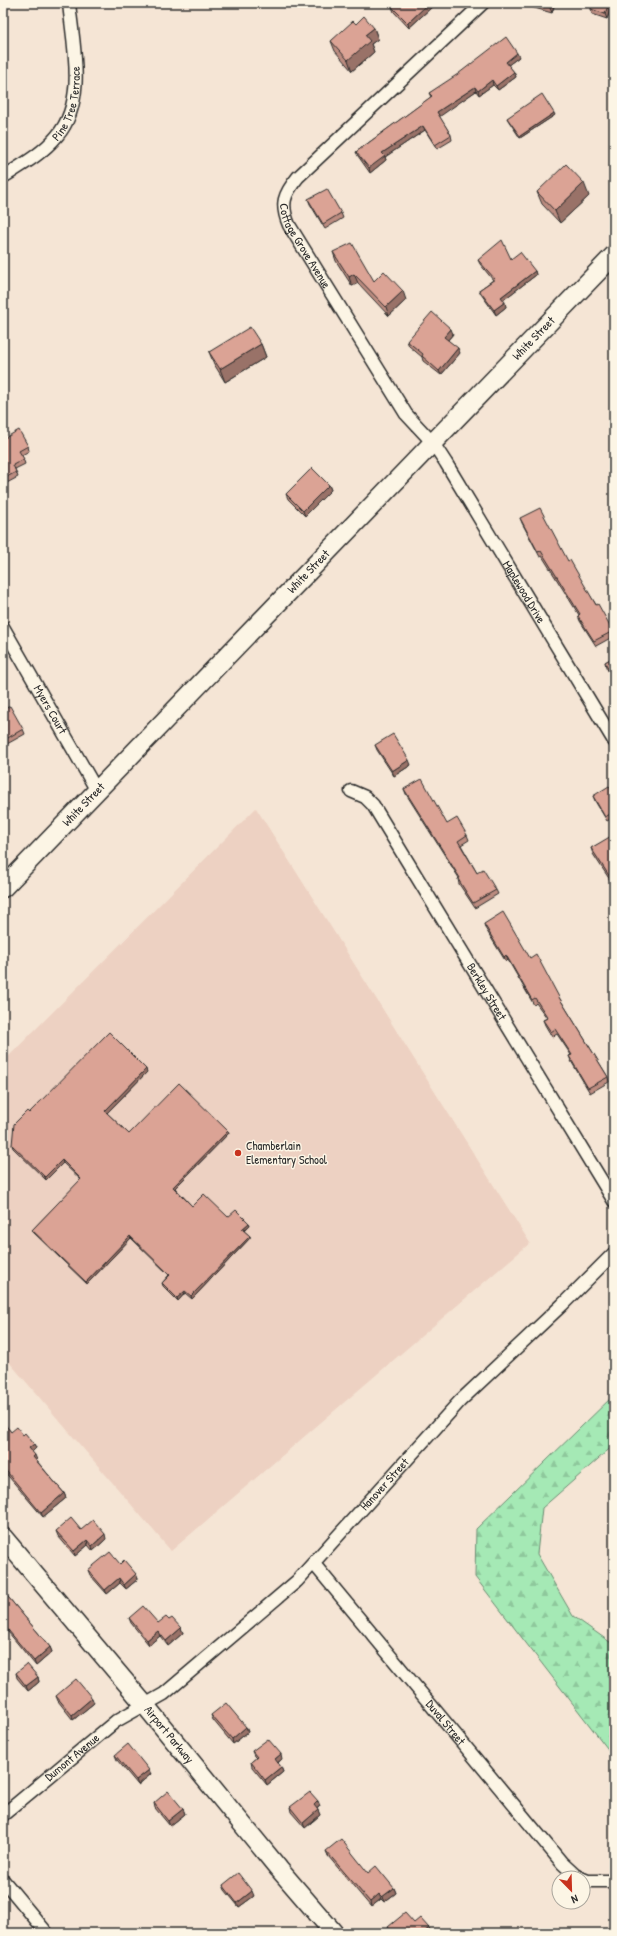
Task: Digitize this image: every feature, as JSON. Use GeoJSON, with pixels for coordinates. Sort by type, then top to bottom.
{"type":"FeatureCollection","features":[{"type":"Feature","properties":{"kind":"street","name":"Pine Tree Terrace"},"geometry":{"type":"LineString","coordinates":[[3,177],[35,157],[46,147],[64,126],[69,114],[75,75],[69,3]]}},
{"type":"Feature","properties":{"kind":"street","name":"Cottage Grove Avenue"},"geometry":{"type":"LineString","coordinates":[[433,443],[406,414],[289,225],[284,210],[284,204],[289,189],[298,177],[483,3]]}},
{"type":"Feature","properties":{"kind":"street","name":"White Street"},"geometry":{"type":"LineString","coordinates":[[3,888],[614,255]]}},
{"type":"Feature","properties":{"kind":"street","name":"Maplewood Drive"},"geometry":{"type":"LineString","coordinates":[[433,443],[614,741]]}},
{"type":"Feature","properties":{"kind":"street","name":"Myers Court"},"geometry":{"type":"LineString","coordinates":[[3,627],[97,791]]}},
{"type":"Feature","properties":{"kind":"street","name":"Berkley Street"},"geometry":{"type":"LineString","coordinates":[[351,792],[365,797],[373,805],[614,1200]]}},
{"type":"Feature","properties":{"kind":"street","name":"Hanover Street"},"geometry":{"type":"LineString","coordinates":[[144,1704],[164,1694],[297,1581],[460,1401],[562,1305],[614,1253]]}},
{"type":"Feature","properties":{"kind":"street","name":"Airport Parkway"},"geometry":{"type":"LineString","coordinates":[[3,1537],[334,1933]]}},
{"type":"Feature","properties":{"kind":"street","name":"Duval Street"},"geometry":{"type":"LineString","coordinates":[[314,1564],[562,1863],[570,1870]]}},
{"type":"Feature","properties":{"kind":"street","name":"Dumont Avenue"},"geometry":{"type":"LineString","coordinates":[[3,1815],[116,1721],[144,1704]]}},
{"type":"Feature","properties":{"kind":"street"},"geometry":{"type":"LineString","coordinates":[[3,1880],[47,1933]]}},
{"type":"Feature","properties":{"kind":"street","name":"Duval Street"},"geometry":{"type":"LineString","coordinates":[[591,1881],[614,1881]]}},
{"type":"Feature","properties":{"kind":"shaded area","name":"Chamberlain Elementary School"},"geometry":{"type":"Polygon","coordinates":[[[256,808],[530,1243],[171,1551],[3,1355],[3,1062],[256,808]]]}},
{"type":"Feature","properties":{"kind":"green space"},"geometry":{"type":"Polygon","coordinates":[[[614,1395],[614,1445],[542,1508],[537,1554],[573,1616],[614,1645],[614,1757],[475,1577],[476,1529],[614,1395]]]}},
{"type":"Feature","properties":{"kind":"building"},"geometry":{"type":"Polygon","coordinates":[[[397,3],[429,3],[408,23],[392,7],[397,3]]]}},
{"type":"Feature","properties":{"kind":"building"},"geometry":{"type":"Polygon","coordinates":[[[593,3],[609,3],[605,14],[591,9],[593,3]]]}},
{"type":"Feature","properties":{"kind":"building"},"geometry":{"type":"Polygon","coordinates":[[[364,16],[374,28],[365,35],[370,41],[348,60],[331,41],[353,21],[356,24],[364,16]]]}},
{"type":"Feature","properties":{"kind":"building"},"geometry":{"type":"Polygon","coordinates":[[[506,37],[517,53],[506,62],[514,72],[496,86],[492,80],[478,91],[475,87],[437,112],[451,135],[435,145],[423,126],[382,153],[385,156],[369,168],[356,152],[432,96],[429,93],[458,74],[506,37]]]}},
{"type":"Feature","properties":{"kind":"building"},"geometry":{"type":"Polygon","coordinates":[[[542,94],[554,113],[520,136],[507,118],[542,94]]]}},
{"type":"Feature","properties":{"kind":"building"},"geometry":{"type":"Polygon","coordinates":[[[566,164],[584,183],[555,211],[537,192],[566,164]]]}},
{"type":"Feature","properties":{"kind":"building"},"geometry":{"type":"Polygon","coordinates":[[[327,189],[341,213],[323,224],[308,199],[327,189]]]}},
{"type":"Feature","properties":{"kind":"building"},"geometry":{"type":"Polygon","coordinates":[[[502,240],[511,259],[520,252],[535,271],[501,297],[505,302],[494,310],[479,290],[495,279],[478,260],[502,240]]]}},
{"type":"Feature","properties":{"kind":"building"},"geometry":{"type":"Polygon","coordinates":[[[352,243],[374,281],[384,271],[403,291],[386,307],[354,274],[349,277],[333,252],[352,243]]]}},
{"type":"Feature","properties":{"kind":"building"},"geometry":{"type":"Polygon","coordinates":[[[432,312],[451,329],[444,337],[458,348],[439,371],[422,356],[423,354],[407,341],[432,312]]]}},
{"type":"Feature","properties":{"kind":"building"},"geometry":{"type":"Polygon","coordinates":[[[250,327],[261,344],[220,369],[209,352],[250,327]]]}},
{"type":"Feature","properties":{"kind":"building"},"geometry":{"type":"Polygon","coordinates":[[[19,430],[28,446],[19,451],[24,459],[13,465],[16,472],[3,479],[3,439],[19,430]]]}},
{"type":"Feature","properties":{"kind":"building"},"geometry":{"type":"Polygon","coordinates":[[[312,468],[329,485],[303,511],[286,494],[312,468]]]}},
{"type":"Feature","properties":{"kind":"building"},"geometry":{"type":"Polygon","coordinates":[[[540,508],[568,561],[570,560],[613,631],[594,641],[578,616],[580,614],[541,551],[538,552],[520,518],[540,508]]]}},
{"type":"Feature","properties":{"kind":"building"},"geometry":{"type":"Polygon","coordinates":[[[614,657],[614,680],[605,662],[614,657]]]}},
{"type":"Feature","properties":{"kind":"building"},"geometry":{"type":"Polygon","coordinates":[[[10,706],[23,729],[6,739],[3,734],[3,710],[10,706]]]}},
{"type":"Feature","properties":{"kind":"building"},"geometry":{"type":"Polygon","coordinates":[[[393,734],[409,760],[392,771],[375,745],[393,734]]]}},
{"type":"Feature","properties":{"kind":"building"},"geometry":{"type":"Polygon","coordinates":[[[422,779],[447,824],[457,818],[467,835],[458,841],[477,873],[483,869],[496,890],[473,903],[458,879],[460,878],[404,789],[422,779]]]}},
{"type":"Feature","properties":{"kind":"building"},"geometry":{"type":"Polygon","coordinates":[[[609,786],[614,794],[614,812],[605,817],[593,796],[609,786]]]}},
{"type":"Feature","properties":{"kind":"building"},"geometry":{"type":"Polygon","coordinates":[[[613,835],[614,875],[610,877],[591,848],[613,835]]]}},
{"type":"Feature","properties":{"kind":"building"},"geometry":{"type":"Polygon","coordinates":[[[503,912],[530,958],[536,954],[560,999],[608,1077],[588,1088],[569,1056],[572,1055],[555,1029],[551,1032],[543,1020],[548,1018],[535,998],[532,1000],[506,955],[504,957],[484,924],[503,912]]]}},
{"type":"Feature","properties":{"kind":"building","name":"Chamberlain Elementary School"},"geometry":{"type":"Polygon","coordinates":[[[109,1032],[146,1069],[105,1111],[129,1134],[179,1083],[228,1131],[173,1187],[192,1206],[204,1194],[228,1217],[236,1210],[249,1223],[242,1229],[250,1236],[191,1296],[185,1291],[177,1298],[162,1283],[170,1275],[130,1236],[86,1282],[32,1230],[81,1179],[62,1160],[45,1177],[12,1145],[14,1124],[27,1111],[29,1113],[109,1032]]]}},
{"type":"Feature","properties":{"kind":"building"},"geometry":{"type":"Polygon","coordinates":[[[3,1422],[11,1432],[17,1427],[23,1435],[25,1433],[34,1444],[29,1448],[35,1455],[33,1457],[64,1493],[41,1513],[3,1467],[3,1422]]]}},
{"type":"Feature","properties":{"kind":"building"},"geometry":{"type":"Polygon","coordinates":[[[71,1518],[81,1530],[93,1520],[105,1534],[92,1546],[87,1540],[74,1551],[56,1531],[71,1518]]]}},
{"type":"Feature","properties":{"kind":"building"},"geometry":{"type":"Polygon","coordinates":[[[110,1552],[120,1564],[124,1560],[136,1574],[124,1585],[119,1578],[105,1590],[88,1570],[110,1552]]]}},
{"type":"Feature","properties":{"kind":"building"},"geometry":{"type":"Polygon","coordinates":[[[3,1591],[50,1647],[34,1661],[3,1624],[3,1591]]]}},
{"type":"Feature","properties":{"kind":"building"},"geometry":{"type":"Polygon","coordinates":[[[143,1606],[158,1623],[166,1617],[169,1620],[172,1618],[181,1628],[166,1641],[158,1631],[147,1640],[129,1618],[143,1606]]]}},
{"type":"Feature","properties":{"kind":"building"},"geometry":{"type":"Polygon","coordinates":[[[27,1664],[38,1677],[26,1686],[16,1673],[27,1664]]]}},
{"type":"Feature","properties":{"kind":"building"},"geometry":{"type":"Polygon","coordinates":[[[76,1679],[92,1698],[72,1715],[56,1696],[76,1679]]]}},
{"type":"Feature","properties":{"kind":"building"},"geometry":{"type":"Polygon","coordinates":[[[226,1703],[246,1727],[232,1739],[211,1715],[226,1703]]]}},
{"type":"Feature","properties":{"kind":"building"},"geometry":{"type":"Polygon","coordinates":[[[268,1739],[281,1754],[275,1759],[281,1767],[265,1780],[251,1762],[257,1757],[252,1751],[268,1739]]]}},
{"type":"Feature","properties":{"kind":"building"},"geometry":{"type":"Polygon","coordinates":[[[128,1744],[149,1770],[136,1780],[115,1755],[128,1744]]]}},
{"type":"Feature","properties":{"kind":"building"},"geometry":{"type":"Polygon","coordinates":[[[168,1791],[183,1809],[168,1821],[154,1803],[168,1791]]]}},
{"type":"Feature","properties":{"kind":"building"},"geometry":{"type":"Polygon","coordinates":[[[310,1792],[318,1801],[314,1805],[318,1810],[303,1823],[290,1807],[310,1792]]]}},
{"type":"Feature","properties":{"kind":"building"},"geometry":{"type":"Polygon","coordinates":[[[341,1839],[368,1873],[376,1866],[394,1888],[382,1897],[379,1894],[370,1902],[326,1851],[341,1839]]]}},
{"type":"Feature","properties":{"kind":"building"},"geometry":{"type":"Polygon","coordinates":[[[238,1873],[252,1891],[237,1903],[223,1885],[238,1873]]]}},
{"type":"Feature","properties":{"kind":"building"},"geometry":{"type":"Polygon","coordinates":[[[405,1913],[414,1923],[420,1918],[429,1928],[423,1933],[393,1933],[388,1927],[405,1913]]]}},
{"type":"Feature","properties":{"kind":"place","name":"Chamberlain Elementary School"},"geometry":{"type":"Point","coordinates":[238,1153]}}]}
